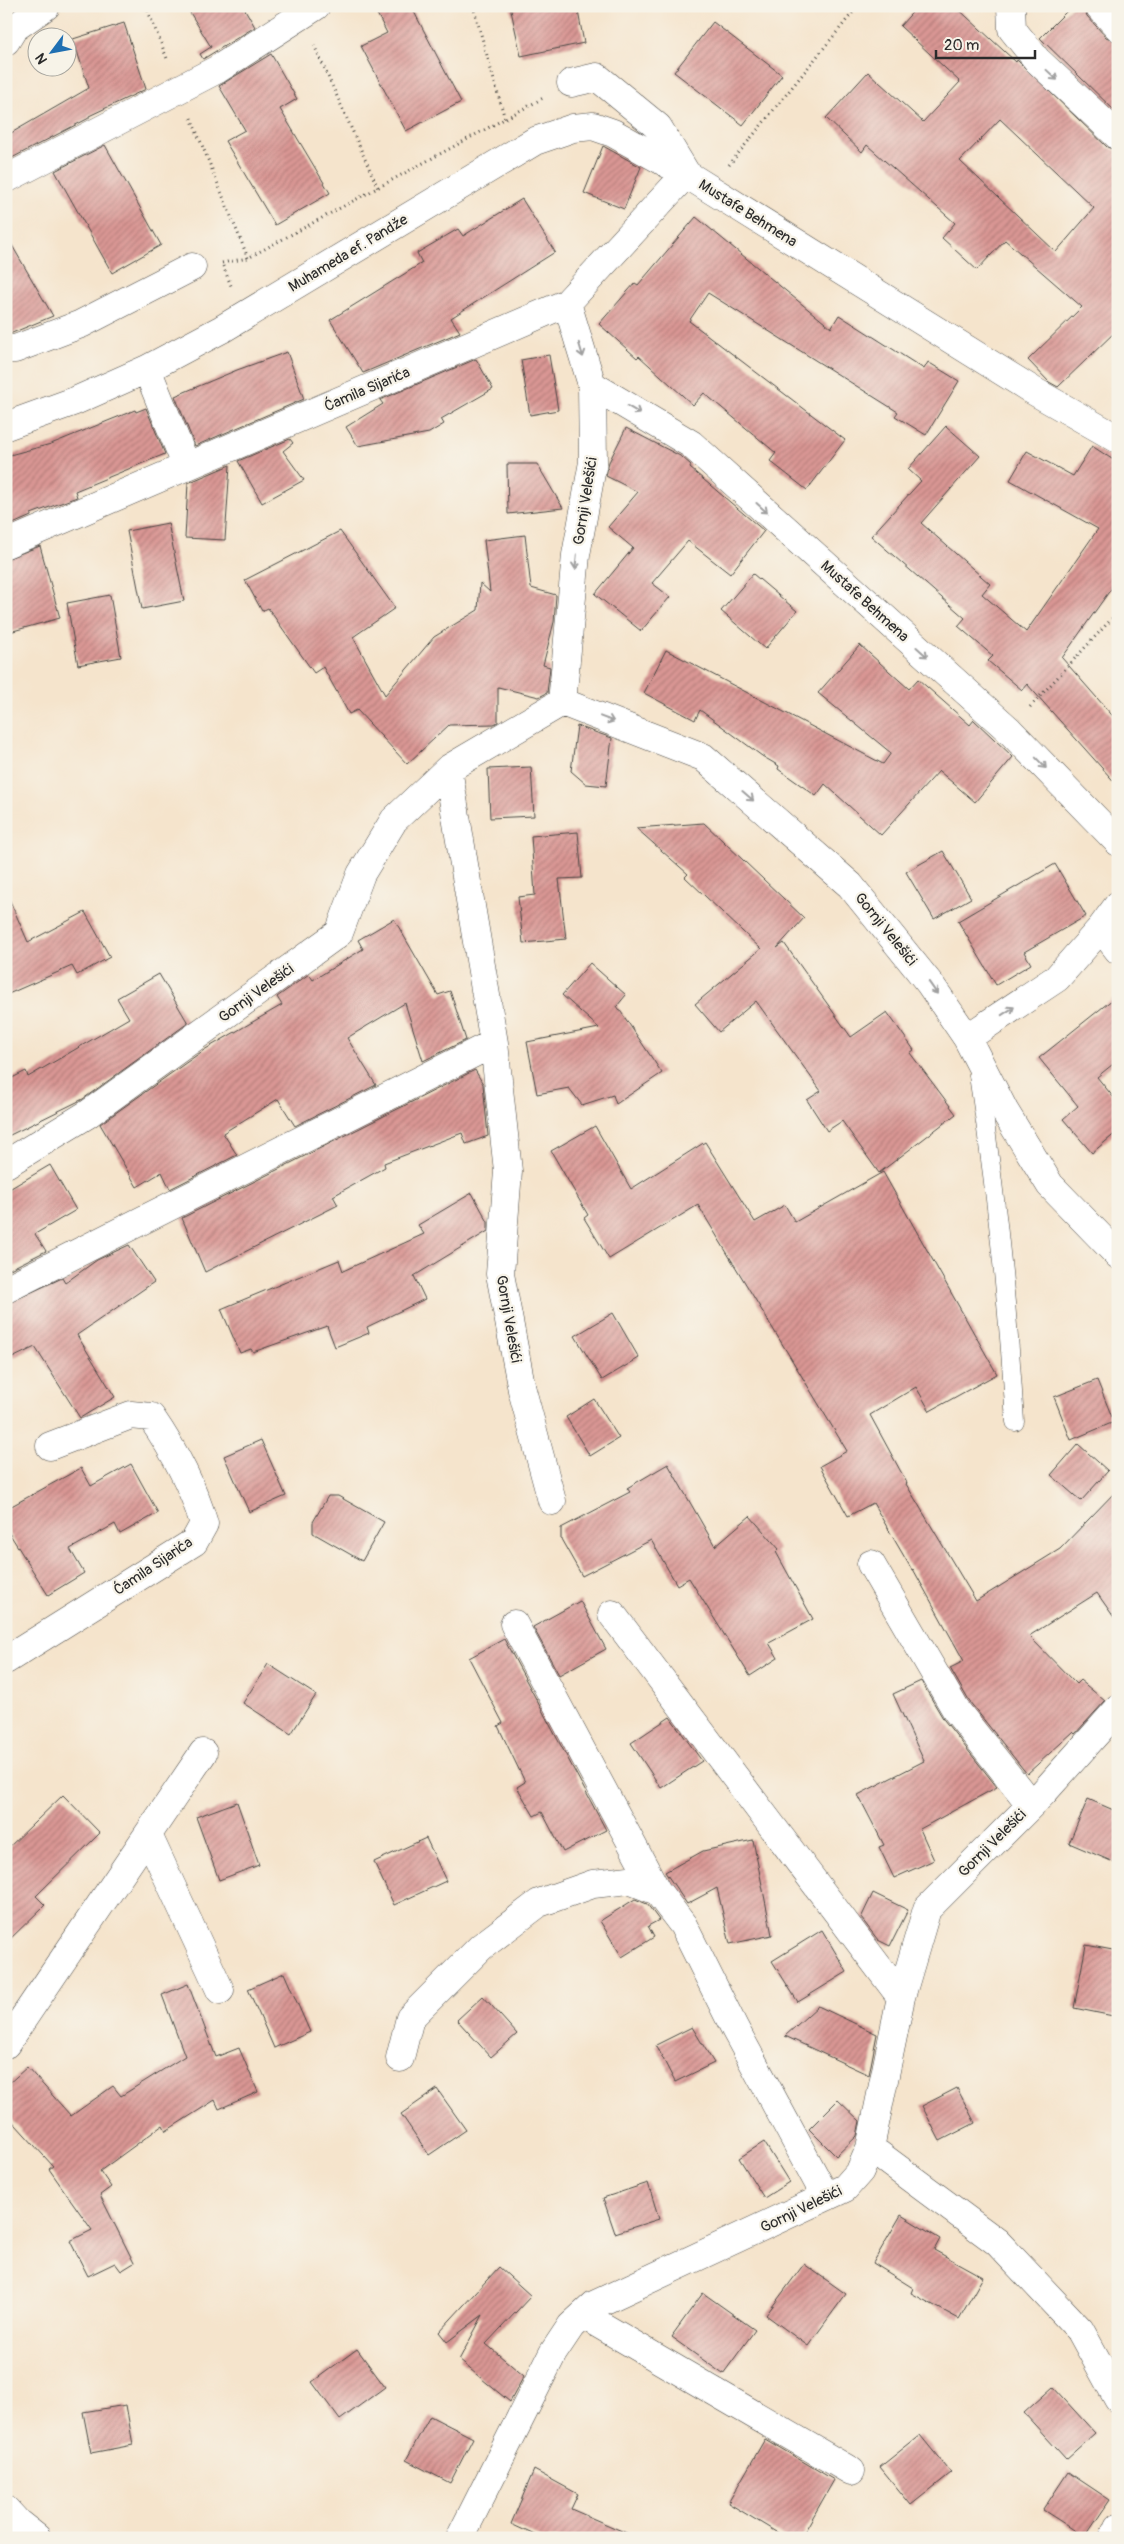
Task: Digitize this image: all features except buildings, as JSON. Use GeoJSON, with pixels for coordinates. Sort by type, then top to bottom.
{"type":"FeatureCollection","features":[{"type":"Feature","properties":{"kind":"street"},"geometry":{"type":"LineString","coordinates":[[9,33],[46,6]]}},
{"type":"Feature","properties":{"kind":"street"},"geometry":{"type":"LineString","coordinates":[[1011,6],[1012,29],[1036,60],[1118,136]]}},
{"type":"Feature","properties":{"kind":"street"},"geometry":{"type":"LineString","coordinates":[[1100,6],[1118,27]]}},
{"type":"Feature","properties":{"kind":"street"},"geometry":{"type":"LineString","coordinates":[[6,179],[218,69],[308,11]]}},
{"type":"Feature","properties":{"kind":"street"},"geometry":{"type":"LineString","coordinates":[[571,83],[597,77],[658,127],[686,174]]}},
{"type":"Feature","properties":{"kind":"street","name":"Muhameda ef. Pandže"},"geometry":{"type":"LineString","coordinates":[[6,426],[75,401],[147,369],[222,329],[535,141],[573,128],[593,126],[613,132],[686,174]]}},
{"type":"Feature","properties":{"kind":"street","name":"Mustafe Behmena"},"geometry":{"type":"LineString","coordinates":[[686,174],[986,362],[1118,438]]}},
{"type":"Feature","properties":{"kind":"street","name":"Ćamila Sijarića"},"geometry":{"type":"LineString","coordinates":[[6,544],[186,465],[567,303],[686,174]]}},
{"type":"Feature","properties":{"kind":"street"},"geometry":{"type":"LineString","coordinates":[[6,349],[15,349],[82,324],[192,267]]}},
{"type":"Feature","properties":{"kind":"street","name":"Gornji Velešići"},"geometry":{"type":"LineString","coordinates":[[562,702],[576,556],[593,462],[592,385],[567,303]]}},
{"type":"Feature","properties":{"kind":"street"},"geometry":{"type":"LineString","coordinates":[[147,369],[186,465]]}},
{"type":"Feature","properties":{"kind":"street","name":"Mustafe Behmena"},"geometry":{"type":"LineString","coordinates":[[592,385],[691,444],[1009,730],[1118,842]]}},
{"type":"Feature","properties":{"kind":"street","name":"Gornji Velešići"},"geometry":{"type":"LineString","coordinates":[[6,1164],[88,1114],[339,933],[361,874],[394,820],[448,769],[562,702]]}},
{"type":"Feature","properties":{"kind":"street","name":"Gornji Velešići"},"geometry":{"type":"LineString","coordinates":[[562,702],[703,757],[850,885],[930,984],[971,1048],[1004,1110],[1050,1185],[1118,1255]]}},
{"type":"Feature","properties":{"kind":"street","name":"Gornji Velešići"},"geometry":{"type":"LineString","coordinates":[[448,769],[494,1043],[508,1171],[500,1274],[522,1390],[552,1501]]}},
{"type":"Feature","properties":{"kind":"street"},"geometry":{"type":"LineString","coordinates":[[971,1048],[1057,978],[1101,928],[1118,904]]}},
{"type":"Feature","properties":{"kind":"street"},"geometry":{"type":"LineString","coordinates":[[1101,928],[1118,950]]}},
{"type":"Feature","properties":{"kind":"street"},"geometry":{"type":"LineString","coordinates":[[6,1288],[494,1043]]}},
{"type":"Feature","properties":{"kind":"street","name":"Ćamila Sijarića"},"geometry":{"type":"LineString","coordinates":[[6,1660],[194,1542],[204,1524],[198,1503],[165,1438],[151,1417],[131,1415],[50,1446]]}},
{"type":"Feature","properties":{"kind":"street"},"geometry":{"type":"LineString","coordinates":[[871,1564],[956,1710],[1030,1805]]}},
{"type":"Feature","properties":{"kind":"street"},"geometry":{"type":"LineString","coordinates":[[612,1614],[900,1997]]}},
{"type":"Feature","properties":{"kind":"street"},"geometry":{"type":"LineString","coordinates":[[514,1624],[657,1891],[683,1925],[735,2029],[826,2197]]}},
{"type":"Feature","properties":{"kind":"street","name":"Gornji Velešići"},"geometry":{"type":"LineString","coordinates":[[460,2538],[528,2407],[553,2353],[571,2326],[594,2305],[845,2188],[860,2171],[870,2148],[900,1997],[927,1909],[1030,1805],[1118,1709]]}},
{"type":"Feature","properties":{"kind":"street"},"geometry":{"type":"LineString","coordinates":[[6,2044],[203,1753]]}},
{"type":"Feature","properties":{"kind":"street"},"geometry":{"type":"LineString","coordinates":[[148,1835],[220,1990]]}},
{"type":"Feature","properties":{"kind":"street"},"geometry":{"type":"LineString","coordinates":[[400,2058],[410,2018],[481,1947],[539,1903],[594,1884],[629,1880],[657,1891]]}},
{"type":"Feature","properties":{"kind":"street"},"geometry":{"type":"LineString","coordinates":[[870,2148],[997,2242],[1080,2330],[1118,2399]]}},
{"type":"Feature","properties":{"kind":"street"},"geometry":{"type":"LineString","coordinates":[[583,2315],[851,2470]]}},
{"type":"Feature","properties":{"kind":"street"},"geometry":{"type":"LineString","coordinates":[[6,2510],[18,2523],[37,2538]]}},
{"type":"Feature","properties":{"kind":"street"},"geometry":{"type":"LineString","coordinates":[[1113,2538],[1118,2527]]}},
{"type":"Feature","properties":{"kind":"lane"},"geometry":{"type":"LineString","coordinates":[[971,1048],[989,1144],[1008,1311],[1015,1422]]}},
{"type":"Feature","properties":{"kind":"path"},"geometry":{"type":"LineString","coordinates":[[146,6],[248,258]]}},
{"type":"Feature","properties":{"kind":"path"},"geometry":{"type":"LineString","coordinates":[[473,6],[505,119]]}},
{"type":"Feature","properties":{"kind":"path"},"geometry":{"type":"LineString","coordinates":[[710,189],[858,6]]}},
{"type":"Feature","properties":{"kind":"path"},"geometry":{"type":"LineString","coordinates":[[308,11],[378,188]]}},
{"type":"Feature","properties":{"kind":"path"},"geometry":{"type":"LineString","coordinates":[[192,267],[248,258],[571,83]]}},
{"type":"Feature","properties":{"kind":"path"},"geometry":{"type":"LineString","coordinates":[[1009,730],[1118,612]]}}]}
